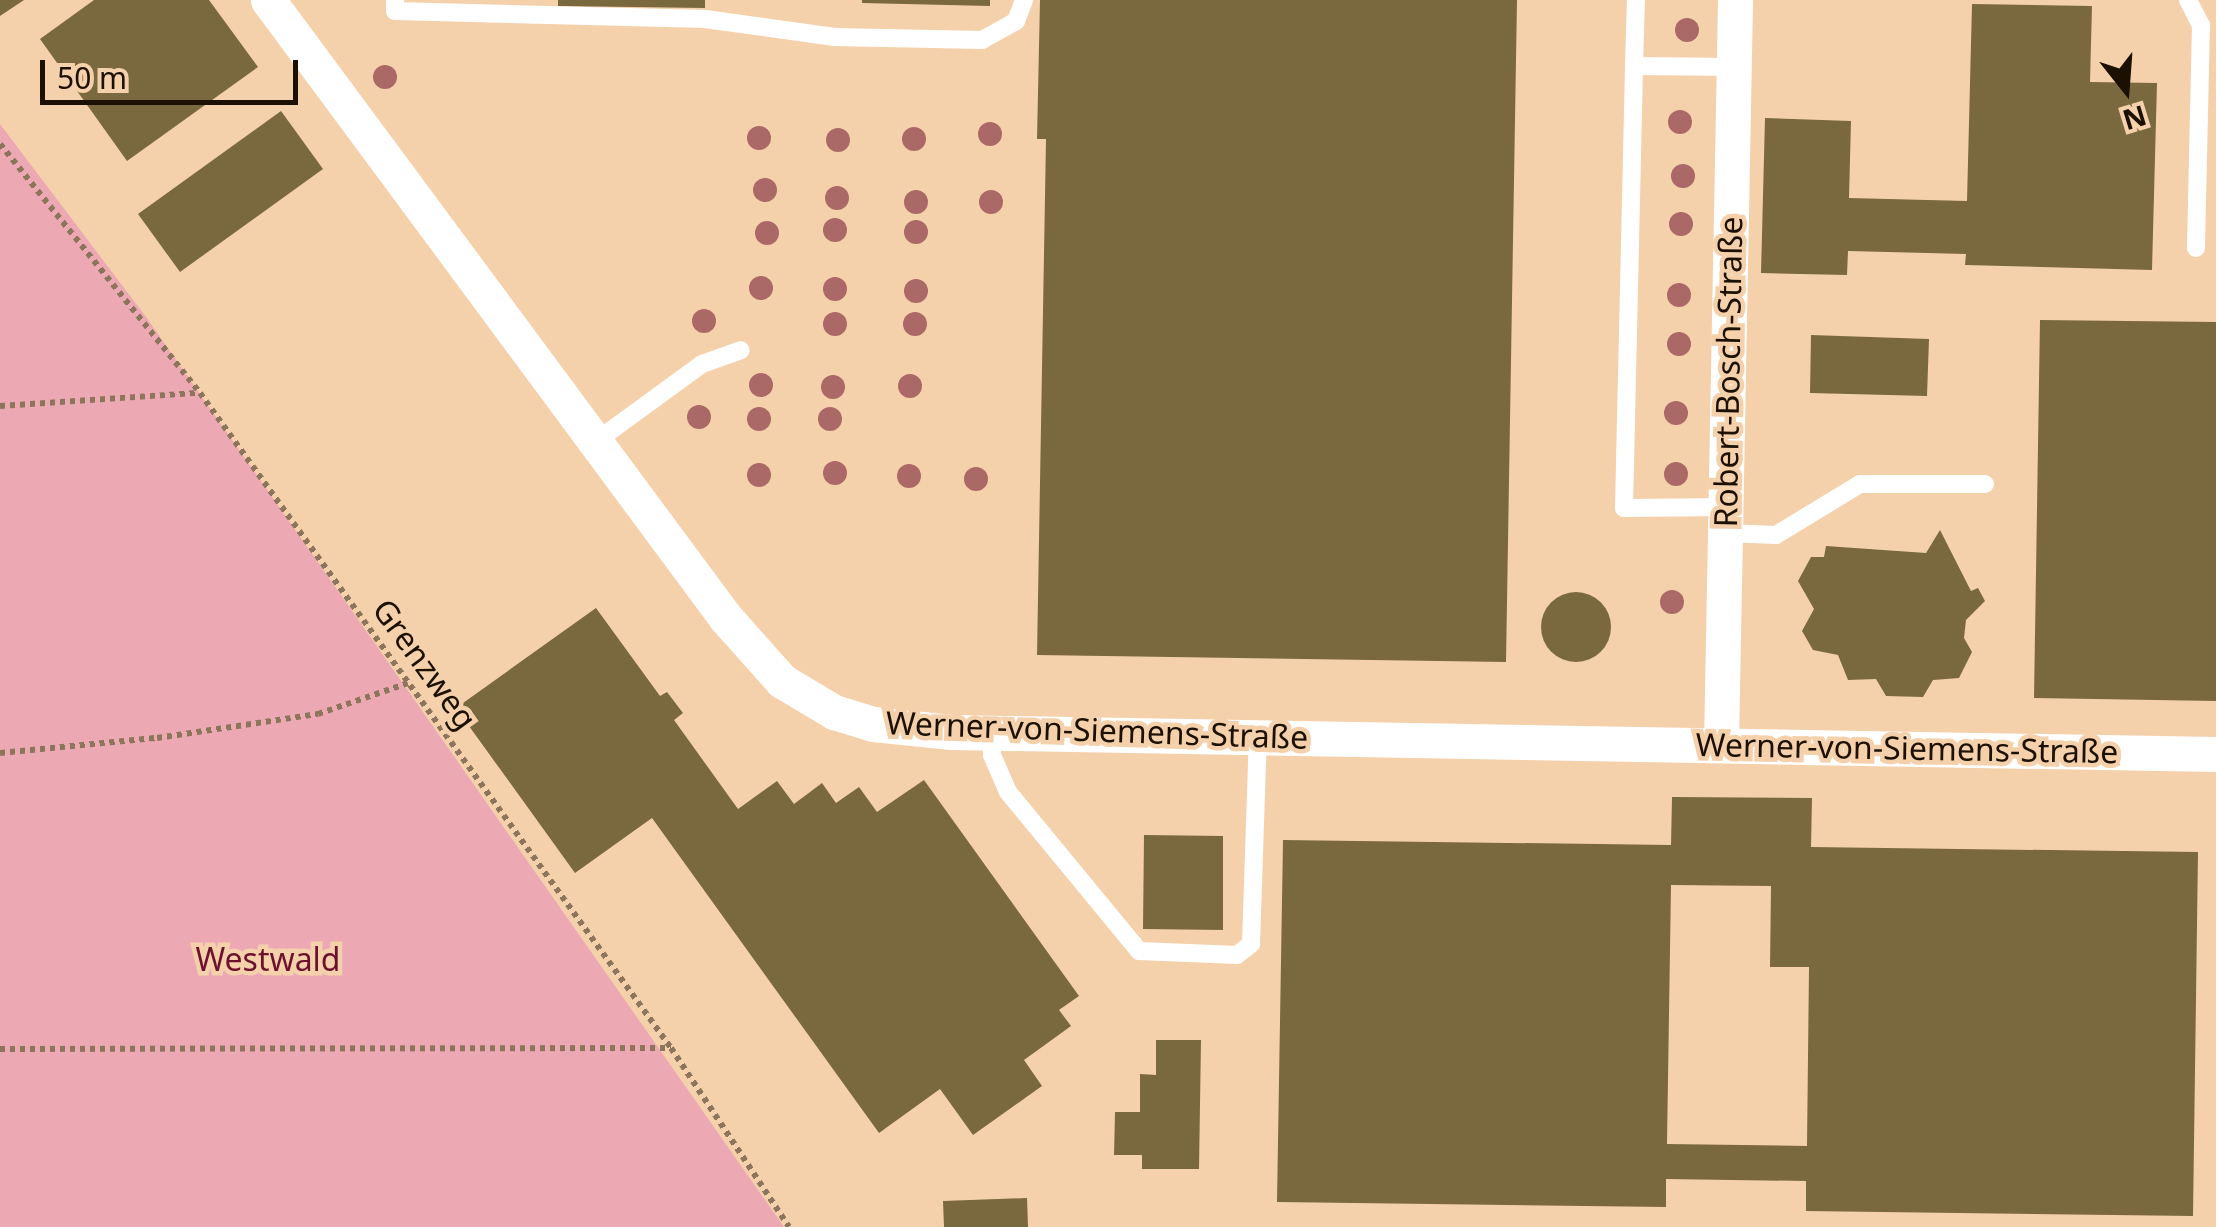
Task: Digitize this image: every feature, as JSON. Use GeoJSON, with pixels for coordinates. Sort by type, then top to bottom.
{"type":"FeatureCollection","features":[{"type":"Feature","properties":{"kind":"street","name":"Werner-von-Siemens-Straße"},"geometry":{"type":"LineString","coordinates":[[268,0],[725,617],[782,681],[834,712],[873,724],[992,733],[2216,754]]}},
{"type":"Feature","properties":{"kind":"street","name":"Robert-Bosch-Straße"},"geometry":{"type":"LineString","coordinates":[[1721,744],[1735,0]]}},
{"type":"Feature","properties":{"kind":"lane"},"geometry":{"type":"LineString","coordinates":[[395,0],[395,11],[722,20],[834,37],[982,40],[1016,21],[1024,0]]}},
{"type":"Feature","properties":{"kind":"lane"},"geometry":{"type":"LineString","coordinates":[[1636,0],[1624,508],[1725,520],[1776,535],[1860,484],[1986,484]]}},
{"type":"Feature","properties":{"kind":"lane"},"geometry":{"type":"LineString","coordinates":[[2188,0],[2202,25],[2196,248]]}},
{"type":"Feature","properties":{"kind":"lane"},"geometry":{"type":"LineString","coordinates":[[1634,66],[1734,67]]}},
{"type":"Feature","properties":{"kind":"lane"},"geometry":{"type":"LineString","coordinates":[[595,442],[702,364],[741,350]]}},
{"type":"Feature","properties":{"kind":"lane"},"geometry":{"type":"LineString","coordinates":[[992,733],[992,755],[1008,792],[1140,952],[1237,955],[1252,944],[1258,736]]}},
{"type":"Feature","properties":{"kind":"path","name":"Grenzweg"},"geometry":{"type":"LineString","coordinates":[[0,144],[200,393],[670,1048],[789,1227]]}},
{"type":"Feature","properties":{"kind":"path"},"geometry":{"type":"LineString","coordinates":[[0,406],[200,393]]}},
{"type":"Feature","properties":{"kind":"path"},"geometry":{"type":"LineString","coordinates":[[0,753],[156,738],[318,714],[408,683]]}},
{"type":"Feature","properties":{"kind":"path"},"geometry":{"type":"LineString","coordinates":[[0,1049],[670,1048]]}},
{"type":"Feature","properties":{"kind":"green space","name":"Westwald"},"geometry":{"type":"Polygon","coordinates":[[[0,124],[146,317],[784,1227],[0,1227],[0,124]]]}},
{"type":"Feature","properties":{"kind":"building"},"geometry":{"type":"Polygon","coordinates":[[[0,0],[24,0],[0,16],[0,0]]]}},
{"type":"Feature","properties":{"kind":"building"},"geometry":{"type":"Polygon","coordinates":[[[94,0],[209,0],[258,67],[127,161],[40,39],[94,0]]]}},
{"type":"Feature","properties":{"kind":"building"},"geometry":{"type":"Polygon","coordinates":[[[558,0],[705,0],[705,8],[558,6],[558,0]]]}},
{"type":"Feature","properties":{"kind":"building"},"geometry":{"type":"Polygon","coordinates":[[[990,0],[990,6],[862,3],[990,0]]]}},
{"type":"Feature","properties":{"kind":"building"},"geometry":{"type":"Polygon","coordinates":[[[1040,0],[1517,0],[1506,662],[1037,655],[1046,139],[1037,139],[1040,0]]]}},
{"type":"Feature","properties":{"kind":"building"},"geometry":{"type":"Polygon","coordinates":[[[1972,4],[2092,6],[2090,82],[2157,83],[2152,270],[1965,265],[1966,254],[1848,251],[1847,275],[1761,273],[1765,118],[1851,121],[1849,198],[1967,201],[1972,4]]]}},
{"type":"Feature","properties":{"kind":"building"},"geometry":{"type":"Polygon","coordinates":[[[281,111],[323,169],[180,272],[138,214],[281,111]]]}},
{"type":"Feature","properties":{"kind":"building"},"geometry":{"type":"Polygon","coordinates":[[[2040,320],[2216,322],[2216,701],[2034,698],[2040,320]]]}},
{"type":"Feature","properties":{"kind":"building"},"geometry":{"type":"Polygon","coordinates":[[[1811,335],[1929,339],[1927,396],[1810,393],[1811,335]]]}},
{"type":"Feature","properties":{"kind":"building"},"geometry":{"type":"Polygon","coordinates":[[[1940,530],[1971,591],[1978,588],[1985,601],[1966,620],[1964,638],[1972,652],[1959,678],[1933,680],[1923,697],[1886,696],[1876,679],[1848,680],[1838,655],[1813,650],[1802,631],[1814,609],[1798,581],[1811,557],[1824,557],[1826,546],[1926,553],[1940,530]]]}},
{"type":"Feature","properties":{"kind":"building"},"geometry":{"type":"Polygon","coordinates":[[[1576,592],[1590,594],[1601,602],[1609,613],[1609,641],[1601,652],[1590,660],[1576,662],[1562,660],[1551,652],[1543,641],[1541,627],[1543,613],[1551,602],[1562,594],[1576,592]]]}},
{"type":"Feature","properties":{"kind":"building"},"geometry":{"type":"Polygon","coordinates":[[[596,608],[660,696],[667,692],[683,713],[674,720],[738,809],[777,781],[794,804],[822,783],[836,803],[859,787],[877,812],[924,780],[1079,996],[1059,1010],[1071,1026],[1024,1060],[1042,1086],[973,1135],[940,1089],[879,1133],[652,818],[575,873],[456,708],[596,608]]]}},
{"type":"Feature","properties":{"kind":"building"},"geometry":{"type":"Polygon","coordinates":[[[1672,797],[1812,798],[1811,847],[2198,852],[2193,1216],[1806,1211],[1806,1181],[1666,1179],[1666,1207],[1277,1202],[1283,840],[1671,845],[1672,797]],[[1671,885],[1667,1144],[1807,1146],[1809,967],[1770,967],[1771,886],[1671,885]]]}},
{"type":"Feature","properties":{"kind":"building"},"geometry":{"type":"Polygon","coordinates":[[[1144,835],[1223,836],[1223,930],[1143,929],[1144,835]]]}},
{"type":"Feature","properties":{"kind":"building"},"geometry":{"type":"Polygon","coordinates":[[[1156,1040],[1201,1040],[1199,1169],[1142,1169],[1142,1155],[1114,1155],[1115,1112],[1140,1112],[1140,1074],[1156,1075],[1156,1040]]]}},
{"type":"Feature","properties":{"kind":"building"},"geometry":{"type":"Polygon","coordinates":[[[1027,1198],[1028,1227],[944,1227],[943,1201],[1027,1198]]]}}]}
